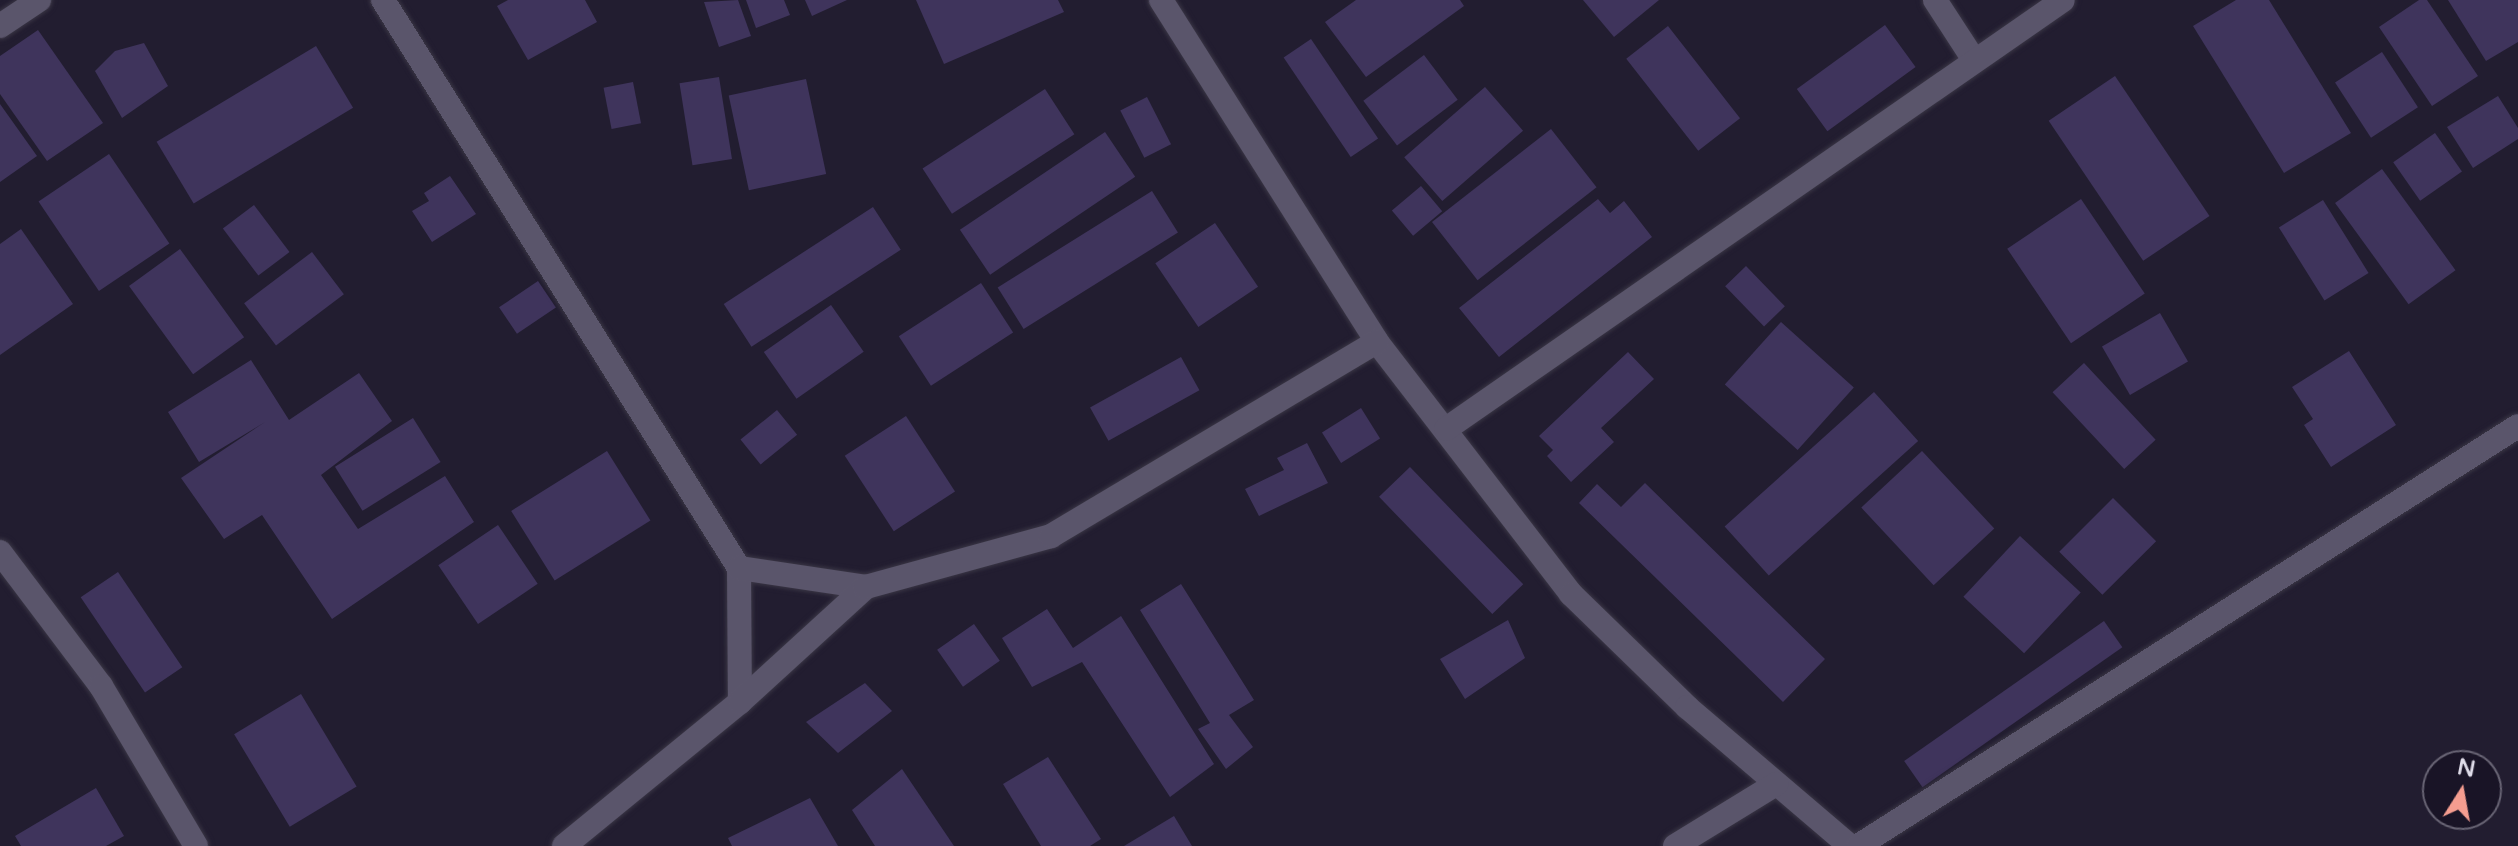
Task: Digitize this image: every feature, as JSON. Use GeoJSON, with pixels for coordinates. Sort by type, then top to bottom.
{"type":"FeatureCollection","features":[{"type":"Feature","properties":{"kind":"street"},"geometry":{"type":"LineString","coordinates":[[0,26],[39,0]]}},
{"type":"Feature","properties":{"kind":"street"},"geometry":{"type":"LineString","coordinates":[[383,0],[654,425],[739,568],[740,702]]}},
{"type":"Feature","properties":{"kind":"street"},"geometry":{"type":"LineString","coordinates":[[1161,0],[1377,342],[1571,594],[1776,784],[1850,846]]}},
{"type":"Feature","properties":{"kind":"street"},"geometry":{"type":"LineString","coordinates":[[1935,0],[1974,60]]}},
{"type":"Feature","properties":{"kind":"street"},"geometry":{"type":"LineString","coordinates":[[1446,429],[2063,0]]}},
{"type":"Feature","properties":{"kind":"street"},"geometry":{"type":"LineString","coordinates":[[739,568],[866,587],[1051,536],[1377,342]]}},
{"type":"Feature","properties":{"kind":"street"},"geometry":{"type":"LineString","coordinates":[[1858,846],[2518,426]]}},
{"type":"Feature","properties":{"kind":"street"},"geometry":{"type":"LineString","coordinates":[[0,552],[101,686],[196,846]]}},
{"type":"Feature","properties":{"kind":"street"},"geometry":{"type":"LineString","coordinates":[[564,846],[740,702],[866,587]]}},
{"type":"Feature","properties":{"kind":"street"},"geometry":{"type":"LineString","coordinates":[[1675,846],[1776,784]]}},
{"type":"Feature","properties":{"kind":"building"},"geometry":{"type":"Polygon","coordinates":[[[508,0],[585,0],[597,22],[528,60],[497,6],[508,0]]]}},
{"type":"Feature","properties":{"kind":"building"},"geometry":{"type":"Polygon","coordinates":[[[738,0],[751,36],[719,47],[704,2],[738,0]]]}},
{"type":"Feature","properties":{"kind":"building"},"geometry":{"type":"Polygon","coordinates":[[[746,0],[784,0],[790,15],[756,28],[746,0]]]}},
{"type":"Feature","properties":{"kind":"building"},"geometry":{"type":"Polygon","coordinates":[[[805,0],[847,0],[812,16],[805,0]]]}},
{"type":"Feature","properties":{"kind":"building"},"geometry":{"type":"Polygon","coordinates":[[[916,0],[1058,0],[1064,12],[944,64],[916,0]]]}},
{"type":"Feature","properties":{"kind":"building"},"geometry":{"type":"Polygon","coordinates":[[[1356,0],[1460,0],[1464,6],[1366,77],[1325,22],[1356,0]]]}},
{"type":"Feature","properties":{"kind":"building"},"geometry":{"type":"Polygon","coordinates":[[[1583,0],[1659,0],[1614,37],[1583,0]]]}},
{"type":"Feature","properties":{"kind":"building"},"geometry":{"type":"Polygon","coordinates":[[[2236,0],[2269,0],[2351,133],[2284,173],[2193,26],[2236,0]]]}},
{"type":"Feature","properties":{"kind":"building"},"geometry":{"type":"Polygon","coordinates":[[[2419,0],[2427,0],[2478,76],[2432,106],[2379,27],[2419,0]]]}},
{"type":"Feature","properties":{"kind":"building"},"geometry":{"type":"Polygon","coordinates":[[[2448,0],[2518,0],[2518,42],[2486,61],[2448,0]]]}},
{"type":"Feature","properties":{"kind":"building"},"geometry":{"type":"Polygon","coordinates":[[[1885,25],[1916,67],[1827,131],[1797,89],[1885,25]]]}},
{"type":"Feature","properties":{"kind":"building"},"geometry":{"type":"Polygon","coordinates":[[[1668,26],[1740,118],[1698,151],[1626,59],[1668,26]]]}},
{"type":"Feature","properties":{"kind":"building"},"geometry":{"type":"Polygon","coordinates":[[[38,30],[103,123],[47,161],[0,94],[0,56],[38,30]]]}},
{"type":"Feature","properties":{"kind":"building"},"geometry":{"type":"Polygon","coordinates":[[[1311,39],[1378,138],[1351,157],[1284,57],[1311,39]]]}},
{"type":"Feature","properties":{"kind":"building"},"geometry":{"type":"Polygon","coordinates":[[[144,43],[168,86],[122,118],[95,71],[115,51],[144,43]]]}},
{"type":"Feature","properties":{"kind":"building"},"geometry":{"type":"Polygon","coordinates":[[[316,46],[353,108],[194,204],[157,142],[316,46]]]}},
{"type":"Feature","properties":{"kind":"building"},"geometry":{"type":"Polygon","coordinates":[[[2382,52],[2418,107],[2371,138],[2335,82],[2382,52]]]}},
{"type":"Feature","properties":{"kind":"building"},"geometry":{"type":"Polygon","coordinates":[[[1424,55],[1458,100],[1397,145],[1363,101],[1424,55]]]}},
{"type":"Feature","properties":{"kind":"building"},"geometry":{"type":"Polygon","coordinates":[[[2115,76],[2210,216],[2143,261],[2049,121],[2115,76]]]}},
{"type":"Feature","properties":{"kind":"building"},"geometry":{"type":"Polygon","coordinates":[[[719,77],[732,159],[692,165],[679,83],[719,77]]]}},
{"type":"Feature","properties":{"kind":"building"},"geometry":{"type":"Polygon","coordinates":[[[806,79],[826,174],[749,190],[729,95],[806,79]]]}},
{"type":"Feature","properties":{"kind":"building"},"geometry":{"type":"Polygon","coordinates":[[[633,82],[641,123],[612,129],[604,88],[633,82]]]}},
{"type":"Feature","properties":{"kind":"building"},"geometry":{"type":"Polygon","coordinates":[[[1485,87],[1523,131],[1442,201],[1404,157],[1485,87]]]}},
{"type":"Feature","properties":{"kind":"building"},"geometry":{"type":"Polygon","coordinates":[[[1045,89],[1074,134],[952,214],[923,169],[1045,89]]]}},
{"type":"Feature","properties":{"kind":"building"},"geometry":{"type":"Polygon","coordinates":[[[2498,96],[2518,128],[2518,139],[2473,168],[2447,127],[2498,96]]]}},
{"type":"Feature","properties":{"kind":"building"},"geometry":{"type":"Polygon","coordinates":[[[1147,97],[1171,144],[1144,158],[1120,111],[1147,97]]]}},
{"type":"Feature","properties":{"kind":"building"},"geometry":{"type":"Polygon","coordinates":[[[0,104],[37,156],[0,182],[0,104]]]}},
{"type":"Feature","properties":{"kind":"building"},"geometry":{"type":"Polygon","coordinates":[[[1551,129],[1597,187],[1478,280],[1432,222],[1551,129]]]}},
{"type":"Feature","properties":{"kind":"building"},"geometry":{"type":"Polygon","coordinates":[[[1105,132],[1135,177],[990,275],[960,230],[1105,132]]]}},
{"type":"Feature","properties":{"kind":"building"},"geometry":{"type":"Polygon","coordinates":[[[2435,133],[2462,172],[2420,201],[2393,162],[2435,133]]]}},
{"type":"Feature","properties":{"kind":"building"},"geometry":{"type":"Polygon","coordinates":[[[109,154],[169,244],[99,291],[39,202],[109,154]]]}},
{"type":"Feature","properties":{"kind":"building"},"geometry":{"type":"Polygon","coordinates":[[[2382,169],[2455,270],[2409,304],[2335,203],[2382,169]]]}},
{"type":"Feature","properties":{"kind":"building"},"geometry":{"type":"Polygon","coordinates":[[[450,176],[476,214],[432,242],[412,211],[429,201],[424,193],[450,176]]]}},
{"type":"Feature","properties":{"kind":"building"},"geometry":{"type":"Polygon","coordinates":[[[1421,186],[1442,211],[1413,236],[1392,210],[1421,186]]]}},
{"type":"Feature","properties":{"kind":"building"},"geometry":{"type":"Polygon","coordinates":[[[1152,191],[1178,233],[1024,329],[998,287],[1152,191]]]}},
{"type":"Feature","properties":{"kind":"building"},"geometry":{"type":"Polygon","coordinates":[[[1598,199],[1610,213],[1624,201],[1652,237],[1499,357],[1459,308],[1598,199]]]}},
{"type":"Feature","properties":{"kind":"building"},"geometry":{"type":"Polygon","coordinates":[[[2081,199],[2145,294],[2071,343],[2007,249],[2081,199]]]}},
{"type":"Feature","properties":{"kind":"building"},"geometry":{"type":"Polygon","coordinates":[[[2323,200],[2369,273],[2324,300],[2279,228],[2323,200]]]}},
{"type":"Feature","properties":{"kind":"building"},"geometry":{"type":"Polygon","coordinates":[[[254,205],[290,252],[258,276],[223,228],[254,205]]]}},
{"type":"Feature","properties":{"kind":"building"},"geometry":{"type":"Polygon","coordinates":[[[873,207],[901,250],[751,347],[724,304],[873,207]]]}},
{"type":"Feature","properties":{"kind":"building"},"geometry":{"type":"Polygon","coordinates":[[[1215,223],[1258,287],[1198,327],[1155,263],[1215,223]]]}},
{"type":"Feature","properties":{"kind":"building"},"geometry":{"type":"Polygon","coordinates":[[[21,229],[73,304],[0,355],[0,244],[21,229]]]}},
{"type":"Feature","properties":{"kind":"building"},"geometry":{"type":"Polygon","coordinates":[[[180,249],[244,337],[193,374],[129,286],[180,249]]]}},
{"type":"Feature","properties":{"kind":"building"},"geometry":{"type":"Polygon","coordinates":[[[312,252],[344,294],[276,345],[244,303],[312,252]]]}},
{"type":"Feature","properties":{"kind":"building"},"geometry":{"type":"Polygon","coordinates":[[[1746,266],[1785,306],[1764,326],[1725,286],[1746,266]]]}},
{"type":"Feature","properties":{"kind":"building"},"geometry":{"type":"Polygon","coordinates":[[[538,281],[556,308],[517,334],[499,307],[538,281]]]}},
{"type":"Feature","properties":{"kind":"building"},"geometry":{"type":"Polygon","coordinates":[[[981,283],[1013,332],[931,386],[899,336],[981,283]]]}},
{"type":"Feature","properties":{"kind":"building"},"geometry":{"type":"Polygon","coordinates":[[[831,305],[864,352],[797,399],[764,352],[831,305]]]}},
{"type":"Feature","properties":{"kind":"building"},"geometry":{"type":"Polygon","coordinates":[[[2160,313],[2188,361],[2130,395],[2102,347],[2160,313]]]}},
{"type":"Feature","properties":{"kind":"building"},"geometry":{"type":"Polygon","coordinates":[[[1781,322],[1854,388],[1798,450],[1725,384],[1781,322]]]}},
{"type":"Feature","properties":{"kind":"building"},"geometry":{"type":"Polygon","coordinates":[[[2349,351],[2396,425],[2331,467],[2304,425],[2313,419],[2292,387],[2349,351]]]}},
{"type":"Feature","properties":{"kind":"building"},"geometry":{"type":"Polygon","coordinates":[[[1628,352],[1654,379],[1601,428],[1614,442],[1571,482],[1547,456],[1553,450],[1539,436],[1628,352]]]}},
{"type":"Feature","properties":{"kind":"building"},"geometry":{"type":"Polygon","coordinates":[[[1181,357],[1199,390],[1108,441],[1090,407],[1181,357]]]}},
{"type":"Feature","properties":{"kind":"building"},"geometry":{"type":"Polygon","coordinates":[[[251,360],[289,420],[359,373],[392,421],[321,475],[358,529],[445,476],[474,522],[332,619],[262,515],[224,539],[181,478],[265,422],[199,462],[168,412],[251,360]]]}},
{"type":"Feature","properties":{"kind":"building"},"geometry":{"type":"Polygon","coordinates":[[[2084,363],[2156,440],[2124,469],[2053,392],[2084,363]]]}},
{"type":"Feature","properties":{"kind":"building"},"geometry":{"type":"Polygon","coordinates":[[[1874,392],[1918,441],[1769,576],[1725,526],[1874,392]]]}},
{"type":"Feature","properties":{"kind":"building"},"geometry":{"type":"Polygon","coordinates":[[[1361,408],[1380,439],[1341,463],[1322,432],[1361,408]]]}},
{"type":"Feature","properties":{"kind":"building"},"geometry":{"type":"Polygon","coordinates":[[[777,410],[797,435],[761,464],[740,440],[777,410]]]}},
{"type":"Feature","properties":{"kind":"building"},"geometry":{"type":"Polygon","coordinates":[[[906,416],[955,491],[894,531],[845,456],[906,416]]]}},
{"type":"Feature","properties":{"kind":"building"},"geometry":{"type":"Polygon","coordinates":[[[413,418],[441,462],[363,511],[335,467],[413,418]]]}},
{"type":"Feature","properties":{"kind":"building"},"geometry":{"type":"Polygon","coordinates":[[[1307,443],[1328,483],[1259,516],[1245,489],[1284,470],[1277,458],[1307,443]]]}},
{"type":"Feature","properties":{"kind":"building"},"geometry":{"type":"Polygon","coordinates":[[[607,451],[650,521],[555,580],[511,511],[607,451]]]}},
{"type":"Feature","properties":{"kind":"building"},"geometry":{"type":"Polygon","coordinates":[[[1922,451],[1994,529],[1934,585],[1861,508],[1922,451]]]}},
{"type":"Feature","properties":{"kind":"building"},"geometry":{"type":"Polygon","coordinates":[[[1410,467],[1523,584],[1492,614],[1379,497],[1410,467]]]}},
{"type":"Feature","properties":{"kind":"building"},"geometry":{"type":"Polygon","coordinates":[[[1645,483],[1825,659],[1783,702],[1579,503],[1597,484],[1621,507],[1645,483]]]}},
{"type":"Feature","properties":{"kind":"building"},"geometry":{"type":"Polygon","coordinates":[[[2113,498],[2156,541],[2102,595],[2059,552],[2113,498]]]}},
{"type":"Feature","properties":{"kind":"building"},"geometry":{"type":"Polygon","coordinates":[[[498,525],[538,584],[478,624],[438,565],[498,525]]]}},
{"type":"Feature","properties":{"kind":"building"},"geometry":{"type":"Polygon","coordinates":[[[2020,536],[2081,593],[2024,653],[1963,597],[2020,536]]]}},
{"type":"Feature","properties":{"kind":"building"},"geometry":{"type":"Polygon","coordinates":[[[118,572],[182,667],[145,693],[81,597],[118,572]]]}},
{"type":"Feature","properties":{"kind":"building"},"geometry":{"type":"Polygon","coordinates":[[[1181,584],[1254,700],[1229,715],[1253,747],[1226,769],[1198,729],[1210,723],[1140,610],[1181,584]]]}},
{"type":"Feature","properties":{"kind":"building"},"geometry":{"type":"Polygon","coordinates":[[[1047,609],[1073,648],[1121,616],[1214,764],[1170,797],[1082,662],[1032,687],[1002,638],[1047,609]]]}},
{"type":"Feature","properties":{"kind":"building"},"geometry":{"type":"Polygon","coordinates":[[[1508,620],[1525,658],[1465,699],[1440,659],[1508,620]]]}},
{"type":"Feature","properties":{"kind":"building"},"geometry":{"type":"Polygon","coordinates":[[[2104,621],[2122,647],[1922,787],[1904,761],[2104,621]]]}},
{"type":"Feature","properties":{"kind":"building"},"geometry":{"type":"Polygon","coordinates":[[[974,624],[1000,661],[963,687],[937,650],[974,624]]]}},
{"type":"Feature","properties":{"kind":"building"},"geometry":{"type":"Polygon","coordinates":[[[865,683],[892,711],[838,753],[806,722],[865,683]]]}},
{"type":"Feature","properties":{"kind":"building"},"geometry":{"type":"Polygon","coordinates":[[[301,694],[357,787],[290,827],[234,734],[301,694]]]}},
{"type":"Feature","properties":{"kind":"building"},"geometry":{"type":"Polygon","coordinates":[[[1048,757],[1101,839],[1090,846],[1041,846],[1003,784],[1048,757]]]}},
{"type":"Feature","properties":{"kind":"building"},"geometry":{"type":"Polygon","coordinates":[[[902,769],[954,846],[875,846],[852,810],[902,769]]]}},
{"type":"Feature","properties":{"kind":"building"},"geometry":{"type":"Polygon","coordinates":[[[96,788],[124,836],[106,846],[21,846],[15,836],[96,788]]]}},
{"type":"Feature","properties":{"kind":"building"},"geometry":{"type":"Polygon","coordinates":[[[810,798],[838,846],[732,846],[728,838],[810,798]]]}},
{"type":"Feature","properties":{"kind":"building"},"geometry":{"type":"Polygon","coordinates":[[[1174,816],[1192,846],[1124,846],[1174,816]]]}}]}
